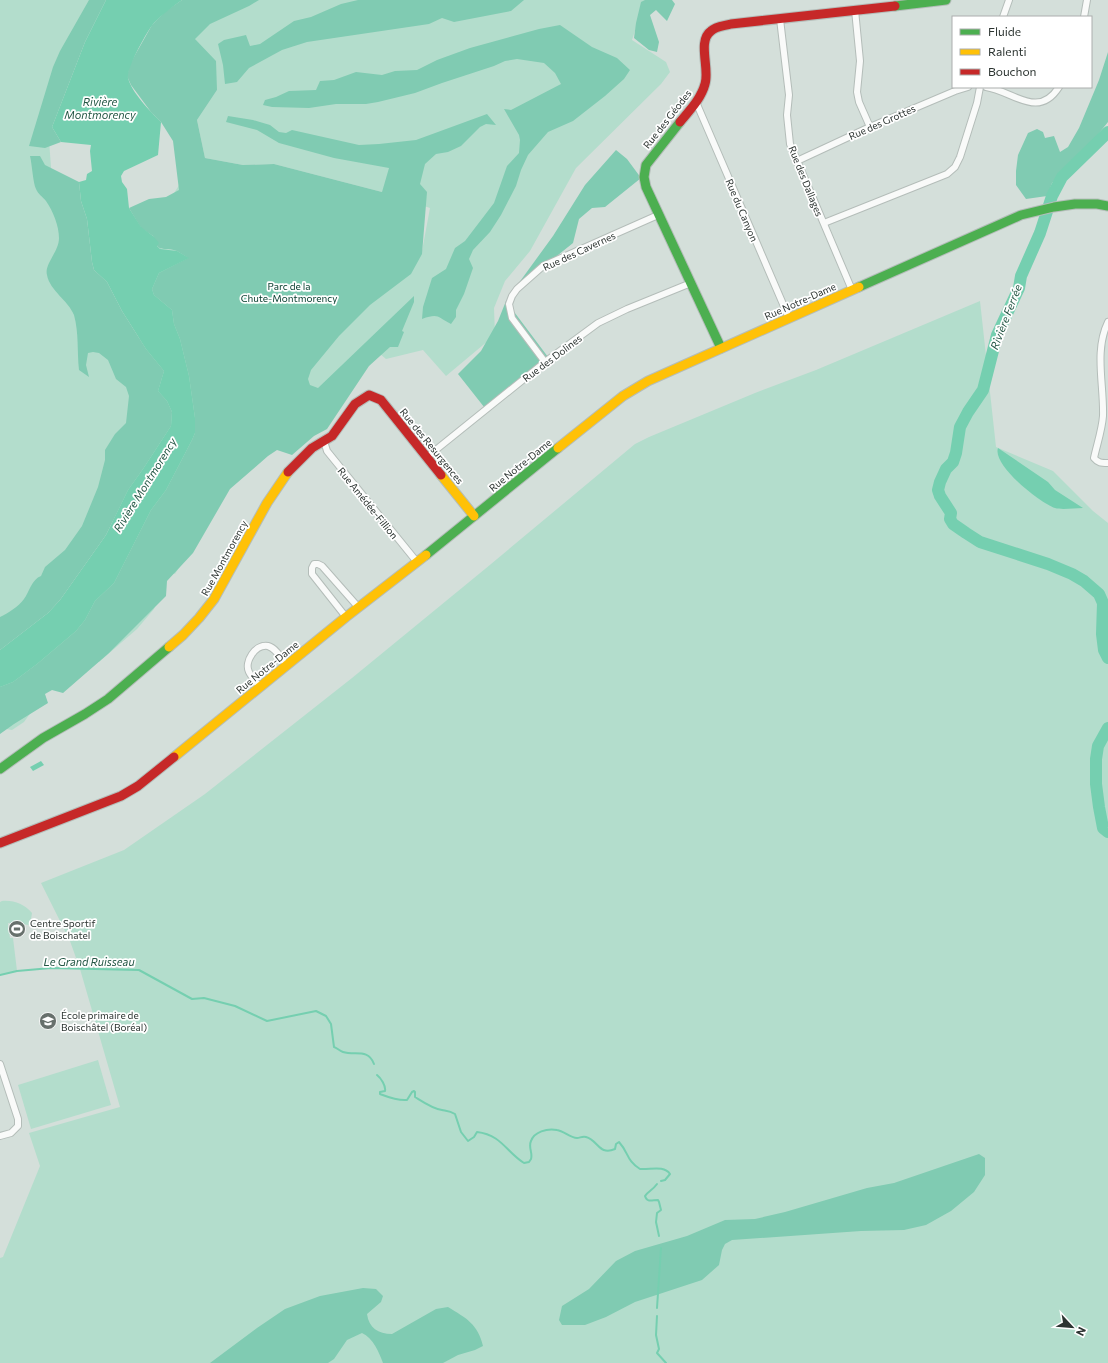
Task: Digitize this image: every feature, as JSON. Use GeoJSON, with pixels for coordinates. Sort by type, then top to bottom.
{"type":"FeatureCollection","features":[{"type":"Feature","properties":{"kind":"street","name":"Rue des Géodes"},"geometry":{"type":"LineString","coordinates":[[721,348],[658,215],[646,187],[644,177],[646,165],[696,102],[706,83],[707,73],[704,48],[705,39],[708,33],[713,29],[731,24],[946,0]]}},
{"type":"Feature","properties":{"kind":"street"},"geometry":{"type":"LineString","coordinates":[[1003,16],[1009,0]]}},
{"type":"Feature","properties":{"kind":"street"},"geometry":{"type":"LineString","coordinates":[[1084,16],[1087,0]]}},
{"type":"Feature","properties":{"kind":"street"},"geometry":{"type":"LineString","coordinates":[[855,10],[860,61],[857,92],[859,102],[870,127]]}},
{"type":"Feature","properties":{"kind":"street","name":"Rue des Dallages"},"geometry":{"type":"LineString","coordinates":[[780,19],[789,95],[787,115],[790,144],[852,290]]}},
{"type":"Feature","properties":{"kind":"street","name":"Rue des Grottes"},"geometry":{"type":"LineString","coordinates":[[797,161],[870,127],[965,88]]}},
{"type":"Feature","properties":{"kind":"street"},"geometry":{"type":"LineString","coordinates":[[824,224],[947,174],[955,167],[960,158],[978,103],[980,88]]}},
{"type":"Feature","properties":{"kind":"street"},"geometry":{"type":"LineString","coordinates":[[989,88],[1020,100],[1038,102],[1048,100],[1058,88]]}},
{"type":"Feature","properties":{"kind":"street","name":"Rue du Canyon"},"geometry":{"type":"LineString","coordinates":[[696,102],[789,318]]}},
{"type":"Feature","properties":{"kind":"street","name":"Rue Notre-Dame"},"geometry":{"type":"LineString","coordinates":[[0,843],[121,796],[138,786],[346,617],[624,396],[648,381],[1021,215],[1076,203],[1108,206]]}},
{"type":"Feature","properties":{"kind":"street","name":"Rue des Cavernes"},"geometry":{"type":"LineString","coordinates":[[545,362],[512,318],[509,304],[517,288],[543,266],[658,215]]}},
{"type":"Feature","properties":{"kind":"street","name":"Rue des Dolines"},"geometry":{"type":"LineString","coordinates":[[427,458],[545,362],[598,323],[627,309],[691,283]]}},
{"type":"Feature","properties":{"kind":"street"},"geometry":{"type":"LineString","coordinates":[[1105,463],[1097,462],[1094,458],[1101,432],[1103,417],[1103,391],[1099,356],[1104,331],[1108,322]]}},
{"type":"Feature","properties":{"kind":"street","name":"Rue des Resurgences"},"geometry":{"type":"LineString","coordinates":[[369,395],[381,400],[474,516]]}},
{"type":"Feature","properties":{"kind":"street","name":"Rue Montmorency"},"geometry":{"type":"LineString","coordinates":[[0,769],[43,738],[108,699],[183,635],[214,599],[267,502],[287,473],[304,454],[332,436],[355,404],[369,395]]}},
{"type":"Feature","properties":{"kind":"street","name":"Rue Amédée-Fillion"},"geometry":{"type":"LineString","coordinates":[[324,441],[327,451],[417,562]]}},
{"type":"Feature","properties":{"kind":"street"},"geometry":{"type":"LineString","coordinates":[[346,617],[312,574],[314,564],[322,566],[359,608]]}},
{"type":"Feature","properties":{"kind":"street"},"geometry":{"type":"LineString","coordinates":[[260,687],[249,672],[248,665],[251,656],[262,646],[268,646],[276,651],[287,666]]}},
{"type":"Feature","properties":{"kind":"street"},"geometry":{"type":"LineString","coordinates":[[0,1064],[18,1119],[18,1126],[11,1133],[0,1136]]}},
{"type":"Feature","properties":{"kind":"green space"},"geometry":{"type":"Polygon","coordinates":[[[0,0],[102,0],[48,126],[52,181],[151,408],[66,560],[0,625],[0,0]]]}},
{"type":"Feature","properties":{"kind":"green space"},"geometry":{"type":"Polygon","coordinates":[[[89,0],[106,0],[85,42],[52,127],[61,142],[45,148],[29,146],[53,67],[60,51],[89,0]]]}},
{"type":"Feature","properties":{"kind":"green space"},"geometry":{"type":"Polygon","coordinates":[[[182,0],[657,0],[644,3],[632,40],[666,62],[670,72],[661,84],[576,168],[530,251],[505,281],[494,308],[495,335],[446,376],[423,350],[386,359],[372,347],[246,460],[175,574],[171,572],[161,589],[154,609],[137,629],[99,662],[97,660],[47,690],[24,722],[12,730],[0,728],[0,679],[104,582],[156,222],[191,166],[422,251],[430,208],[382,192],[274,164],[243,165],[205,158],[197,120],[217,90],[195,39],[182,0]]]}},
{"type":"Feature","properties":{"kind":"green space","name":"Parc de la Chute-Montmorency"},"geometry":{"type":"Polygon","coordinates":[[[182,0],[259,0],[210,24],[195,39],[216,61],[217,90],[197,120],[205,158],[243,165],[274,164],[382,192],[389,168],[334,158],[279,143],[257,130],[226,122],[228,116],[253,120],[270,125],[279,132],[286,133],[292,130],[359,145],[416,140],[487,114],[496,125],[486,124],[480,127],[461,146],[448,152],[436,154],[425,164],[420,184],[427,192],[422,254],[411,274],[370,305],[339,336],[311,370],[308,379],[310,385],[318,388],[414,296],[414,302],[402,331],[404,332],[398,347],[390,347],[369,366],[327,429],[314,436],[292,455],[277,450],[230,489],[193,553],[167,581],[166,596],[109,653],[63,693],[52,690],[45,694],[48,703],[0,734],[0,687],[13,682],[76,631],[85,620],[95,601],[114,583],[151,510],[166,490],[195,433],[195,418],[189,376],[180,339],[174,324],[172,310],[154,295],[152,289],[159,273],[188,258],[172,249],[162,249],[157,246],[153,236],[141,228],[129,208],[149,199],[166,197],[179,190],[173,141],[161,122],[151,112],[131,85],[127,76],[130,64],[152,25],[166,11],[182,0]]]}},
{"type":"Feature","properties":{"kind":"green space"},"geometry":{"type":"Polygon","coordinates":[[[358,0],[524,0],[511,11],[454,22],[442,18],[429,24],[307,42],[282,50],[249,68],[237,82],[225,84],[223,65],[218,44],[224,40],[246,35],[250,46],[260,44],[294,21],[311,17],[341,4],[358,0]]]}},
{"type":"Feature","properties":{"kind":"green space"},"geometry":{"type":"Polygon","coordinates":[[[645,0],[672,0],[675,4],[667,21],[656,10],[650,15],[659,42],[657,52],[649,50],[634,38],[641,2],[645,0]]]}},
{"type":"Feature","properties":{"kind":"green space"},"geometry":{"type":"Polygon","coordinates":[[[560,25],[592,47],[617,58],[630,70],[624,79],[605,96],[573,121],[548,132],[528,155],[516,186],[501,215],[490,232],[473,250],[469,259],[473,268],[464,294],[456,310],[456,317],[451,324],[435,316],[422,319],[423,307],[432,278],[446,269],[455,248],[465,241],[494,203],[507,166],[519,153],[519,135],[504,109],[511,110],[561,84],[555,73],[544,63],[517,59],[505,61],[415,93],[366,104],[336,104],[309,108],[272,107],[263,105],[265,100],[289,91],[316,90],[320,81],[334,80],[356,72],[382,75],[395,71],[417,70],[437,60],[470,48],[539,29],[560,25]]]}},
{"type":"Feature","properties":{"kind":"green space"},"geometry":{"type":"Polygon","coordinates":[[[1108,52],[1108,122],[1083,153],[1062,171],[1052,183],[1047,196],[1026,199],[1016,185],[1016,171],[1018,155],[1028,133],[1037,129],[1043,132],[1045,138],[1054,136],[1060,152],[1068,147],[1079,128],[1099,80],[1108,52]]]}},
{"type":"Feature","properties":{"kind":"green space"},"geometry":{"type":"Polygon","coordinates":[[[616,150],[627,159],[641,178],[605,207],[592,208],[579,219],[573,243],[513,291],[553,236],[585,185],[616,150]]]}},
{"type":"Feature","properties":{"kind":"green space"},"geometry":{"type":"Polygon","coordinates":[[[30,156],[40,156],[45,165],[79,182],[81,201],[87,219],[94,270],[107,282],[122,311],[146,349],[164,371],[158,391],[167,401],[172,412],[171,426],[128,490],[106,535],[60,600],[48,613],[0,650],[0,617],[13,610],[22,602],[35,580],[41,576],[45,567],[65,550],[82,526],[98,487],[105,460],[105,450],[115,434],[126,423],[129,396],[126,387],[116,379],[108,360],[99,353],[88,353],[86,365],[89,377],[79,370],[76,322],[74,315],[68,305],[55,291],[47,275],[48,267],[57,248],[59,238],[58,229],[51,209],[36,189],[30,156]]]}},
{"type":"Feature","properties":{"kind":"green space"},"geometry":{"type":"Polygon","coordinates":[[[506,301],[551,361],[488,412],[458,374],[481,351],[498,321],[506,301]]]}},
{"type":"Feature","properties":{"kind":"green space"},"geometry":{"type":"Polygon","coordinates":[[[980,301],[996,447],[1053,471],[1093,511],[1108,523],[1108,1363],[0,1363],[0,1258],[3,1257],[40,1166],[29,1133],[120,1107],[80,969],[70,941],[41,883],[124,850],[205,794],[352,678],[635,444],[980,301]]]}},
{"type":"Feature","properties":{"kind":"green space"},"geometry":{"type":"Polygon","coordinates":[[[0,902],[18,903],[26,907],[32,913],[30,925],[8,923],[10,938],[13,938],[17,971],[0,975],[0,902]]]}},
{"type":"Feature","properties":{"kind":"green space"},"geometry":{"type":"Polygon","coordinates":[[[98,1060],[111,1105],[31,1129],[18,1085],[98,1060]]]}},
{"type":"Feature","properties":{"kind":"green space"},"geometry":{"type":"Polygon","coordinates":[[[979,1154],[985,1158],[985,1175],[974,1192],[951,1211],[926,1225],[904,1230],[861,1231],[732,1240],[725,1244],[722,1250],[719,1265],[702,1280],[635,1302],[606,1317],[585,1325],[562,1325],[559,1320],[562,1306],[589,1289],[616,1261],[635,1251],[687,1236],[725,1220],[755,1219],[785,1212],[867,1188],[894,1183],[979,1154]]]}},
{"type":"Feature","properties":{"kind":"green space"},"geometry":{"type":"Polygon","coordinates":[[[363,1288],[376,1289],[383,1296],[381,1302],[367,1314],[372,1326],[382,1333],[392,1334],[436,1309],[448,1307],[470,1322],[478,1332],[483,1346],[458,1355],[443,1363],[383,1363],[372,1342],[362,1333],[347,1340],[334,1359],[328,1363],[210,1363],[285,1309],[320,1296],[363,1288]]]}},
{"type":"Feature","properties":{"kind":"water","name":"Rivière Montmorency"},"geometry":{"type":"Polygon","coordinates":[[[106,0],[182,0],[151,27],[138,50],[128,73],[130,84],[137,96],[161,122],[158,155],[124,171],[121,176],[122,182],[127,189],[129,208],[141,227],[153,236],[159,243],[157,246],[160,249],[177,251],[189,258],[159,273],[152,289],[154,295],[172,310],[174,324],[180,339],[189,376],[195,418],[195,433],[166,490],[151,510],[114,583],[95,601],[85,620],[76,631],[13,682],[0,687],[0,650],[48,613],[60,600],[106,535],[128,490],[171,426],[172,412],[167,401],[158,391],[164,371],[146,349],[122,311],[107,282],[94,270],[87,219],[81,201],[79,182],[86,180],[87,174],[92,171],[90,151],[91,145],[61,142],[52,127],[85,42],[106,0]]]}},
{"type":"Feature","properties":{"kind":"water"},"geometry":{"type":"Polygon","coordinates":[[[998,448],[1048,482],[1055,490],[1083,508],[1058,509],[1039,499],[1009,473],[1002,464],[998,455],[998,448]]]}},
{"type":"Feature","properties":{"kind":"water"},"geometry":{"type":"Polygon","coordinates":[[[41,761],[44,765],[33,771],[30,767],[41,761]]]}},
{"type":"Feature","properties":{"kind":"waterway","name":"Rivière Ferrée"},"geometry":{"type":"LineString","coordinates":[[1108,132],[1062,177],[1052,196],[1040,233],[1021,276],[1019,288],[997,335],[983,390],[960,427],[953,462],[946,469],[938,490],[940,496],[951,513],[950,519],[953,524],[966,533],[980,542],[1048,564],[1072,574],[1084,581],[1099,594],[1103,603],[1102,634],[1104,650],[1108,658]]}},
{"type":"Feature","properties":{"kind":"waterway","name":"Rivière Ferrée"},"geometry":{"type":"LineString","coordinates":[[1108,728],[1098,746],[1096,759],[1096,784],[1099,807],[1103,828],[1108,832]]}},
{"type":"Feature","properties":{"kind":"waterway","name":"Le Grand Ruisseau"},"geometry":{"type":"LineString","coordinates":[[0,975],[17,971],[51,968],[139,970],[192,999],[204,998],[235,1006],[267,1021],[316,1011],[326,1016],[331,1024],[334,1047],[343,1052],[365,1054],[374,1064]]}},
{"type":"Feature","properties":{"kind":"waterway","name":"Le Grand Ruisseau"},"geometry":{"type":"LineString","coordinates":[[377,1075],[385,1087],[385,1091],[380,1092],[380,1094],[407,1100],[414,1091],[415,1097],[428,1105],[455,1114],[461,1132],[468,1141],[474,1137],[477,1132],[485,1134],[498,1140],[524,1163],[529,1162],[531,1159],[530,1143],[535,1135],[545,1130],[557,1130],[574,1138],[585,1137],[593,1141],[602,1149],[610,1151],[615,1149],[616,1144],[619,1142],[635,1166],[640,1169],[661,1169],[667,1171],[670,1174],[665,1180],[661,1181]]}},
{"type":"Feature","properties":{"kind":"waterway","name":"Le Grand Ruisseau"},"geometry":{"type":"LineString","coordinates":[[657,1184],[645,1196],[647,1200],[658,1200],[659,1202],[661,1210],[657,1213],[656,1222],[659,1236]]}},
{"type":"Feature","properties":{"kind":"waterway","name":"Le Grand Ruisseau"},"geometry":{"type":"LineString","coordinates":[[657,1308],[661,1248]]}},
{"type":"Feature","properties":{"kind":"waterway","name":"Le Grand Ruisseau"},"geometry":{"type":"LineString","coordinates":[[657,1316],[656,1335],[659,1349],[657,1353],[666,1363]]}},
{"type":"Feature","properties":{"kind":"traffic: fast"},"geometry":{"type":"LineString","coordinates":[[895,6],[946,0]]}},
{"type":"Feature","properties":{"kind":"traffic: fast"},"geometry":{"type":"LineString","coordinates":[[680,122],[646,165],[644,177],[646,187],[721,348]]}},
{"type":"Feature","properties":{"kind":"traffic: fast"},"geometry":{"type":"LineString","coordinates":[[859,287],[1021,215],[1054,207],[1075,204],[1097,204],[1108,206]]}},
{"type":"Feature","properties":{"kind":"traffic: fast"},"geometry":{"type":"LineString","coordinates":[[426,555],[558,448]]}},
{"type":"Feature","properties":{"kind":"traffic: fast"},"geometry":{"type":"LineString","coordinates":[[0,769],[43,738],[108,699],[169,647]]}},
{"type":"Feature","properties":{"kind":"traffic: slow"},"geometry":{"type":"LineString","coordinates":[[558,448],[623,396],[648,381],[859,287]]}},
{"type":"Feature","properties":{"kind":"traffic: slow"},"geometry":{"type":"LineString","coordinates":[[169,647],[199,618],[214,599],[267,503],[288,472]]}},
{"type":"Feature","properties":{"kind":"traffic: slow"},"geometry":{"type":"LineString","coordinates":[[441,475],[474,516]]}},
{"type":"Feature","properties":{"kind":"traffic: slow"},"geometry":{"type":"LineString","coordinates":[[174,757],[346,617],[426,555]]}},
{"type":"Feature","properties":{"kind":"traffic: jam"},"geometry":{"type":"LineString","coordinates":[[680,122],[701,95],[706,78],[705,41],[707,36],[715,28],[731,24],[895,6]]}},
{"type":"Feature","properties":{"kind":"traffic: jam"},"geometry":{"type":"LineString","coordinates":[[288,472],[312,448],[332,436],[355,404],[369,395],[381,400],[441,475]]}},
{"type":"Feature","properties":{"kind":"traffic: jam"},"geometry":{"type":"LineString","coordinates":[[0,843],[121,796],[138,786],[174,757]]}},
{"type":"Feature","properties":{"kind":"place","name":"Centre Sportif de Boischatel"},"geometry":{"type":"Point","coordinates":[17,929]}},
{"type":"Feature","properties":{"kind":"place","name":"École primaire de Boischâtel (Boréal)"},"geometry":{"type":"Point","coordinates":[48,1021]}}]}
